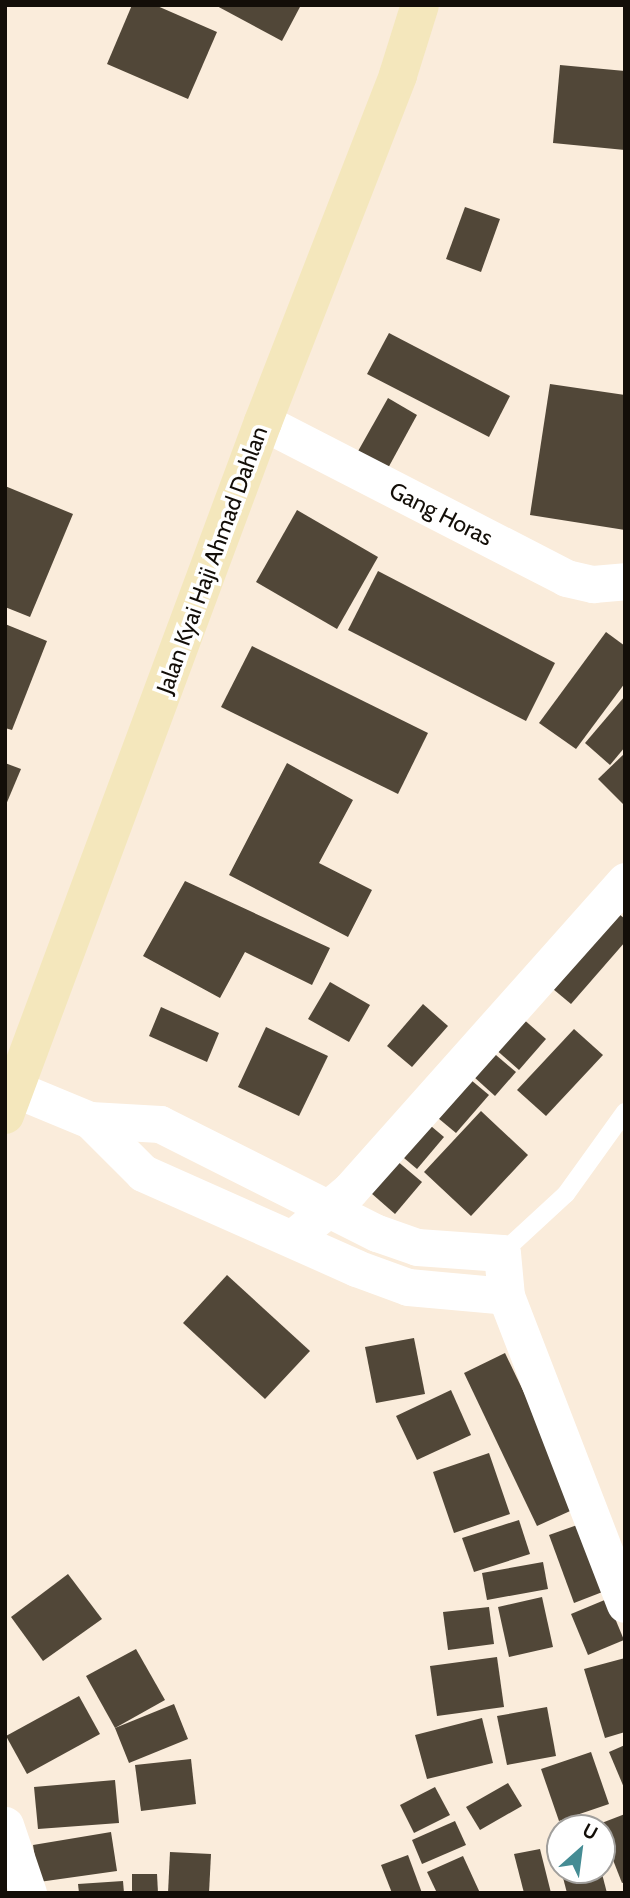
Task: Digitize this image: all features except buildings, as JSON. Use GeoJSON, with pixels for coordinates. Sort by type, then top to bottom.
{"type":"FeatureCollection","features":[{"type":"Feature","properties":{"kind":"main road","name":"Jalan Kyai Haji Ahmad Dahlan"},"geometry":{"type":"LineString","coordinates":[[10,1102],[263,422],[398,75],[420,5]]}},
{"type":"Feature","properties":{"kind":"street","name":"Gang Horas"},"geometry":{"type":"LineString","coordinates":[[263,422],[566,578],[593,584],[625,581]]}},
{"type":"Feature","properties":{"kind":"street"},"geometry":{"type":"LineString","coordinates":[[295,1237],[350,1190],[625,881]]}},
{"type":"Feature","properties":{"kind":"street"},"geometry":{"type":"LineString","coordinates":[[10,1102],[90,1120],[160,1124],[328,1208],[417,1247],[502,1254],[506,1296],[625,1604]]}},
{"type":"Feature","properties":{"kind":"street"},"geometry":{"type":"LineString","coordinates":[[90,1120],[143,1173],[408,1287],[506,1296]]}},
{"type":"Feature","properties":{"kind":"street"},"geometry":{"type":"LineString","coordinates":[[5,1825],[28,1893]]}},
{"type":"Feature","properties":{"kind":"lane"},"geometry":{"type":"LineString","coordinates":[[502,1254],[566,1194],[625,1112]]}}]}
